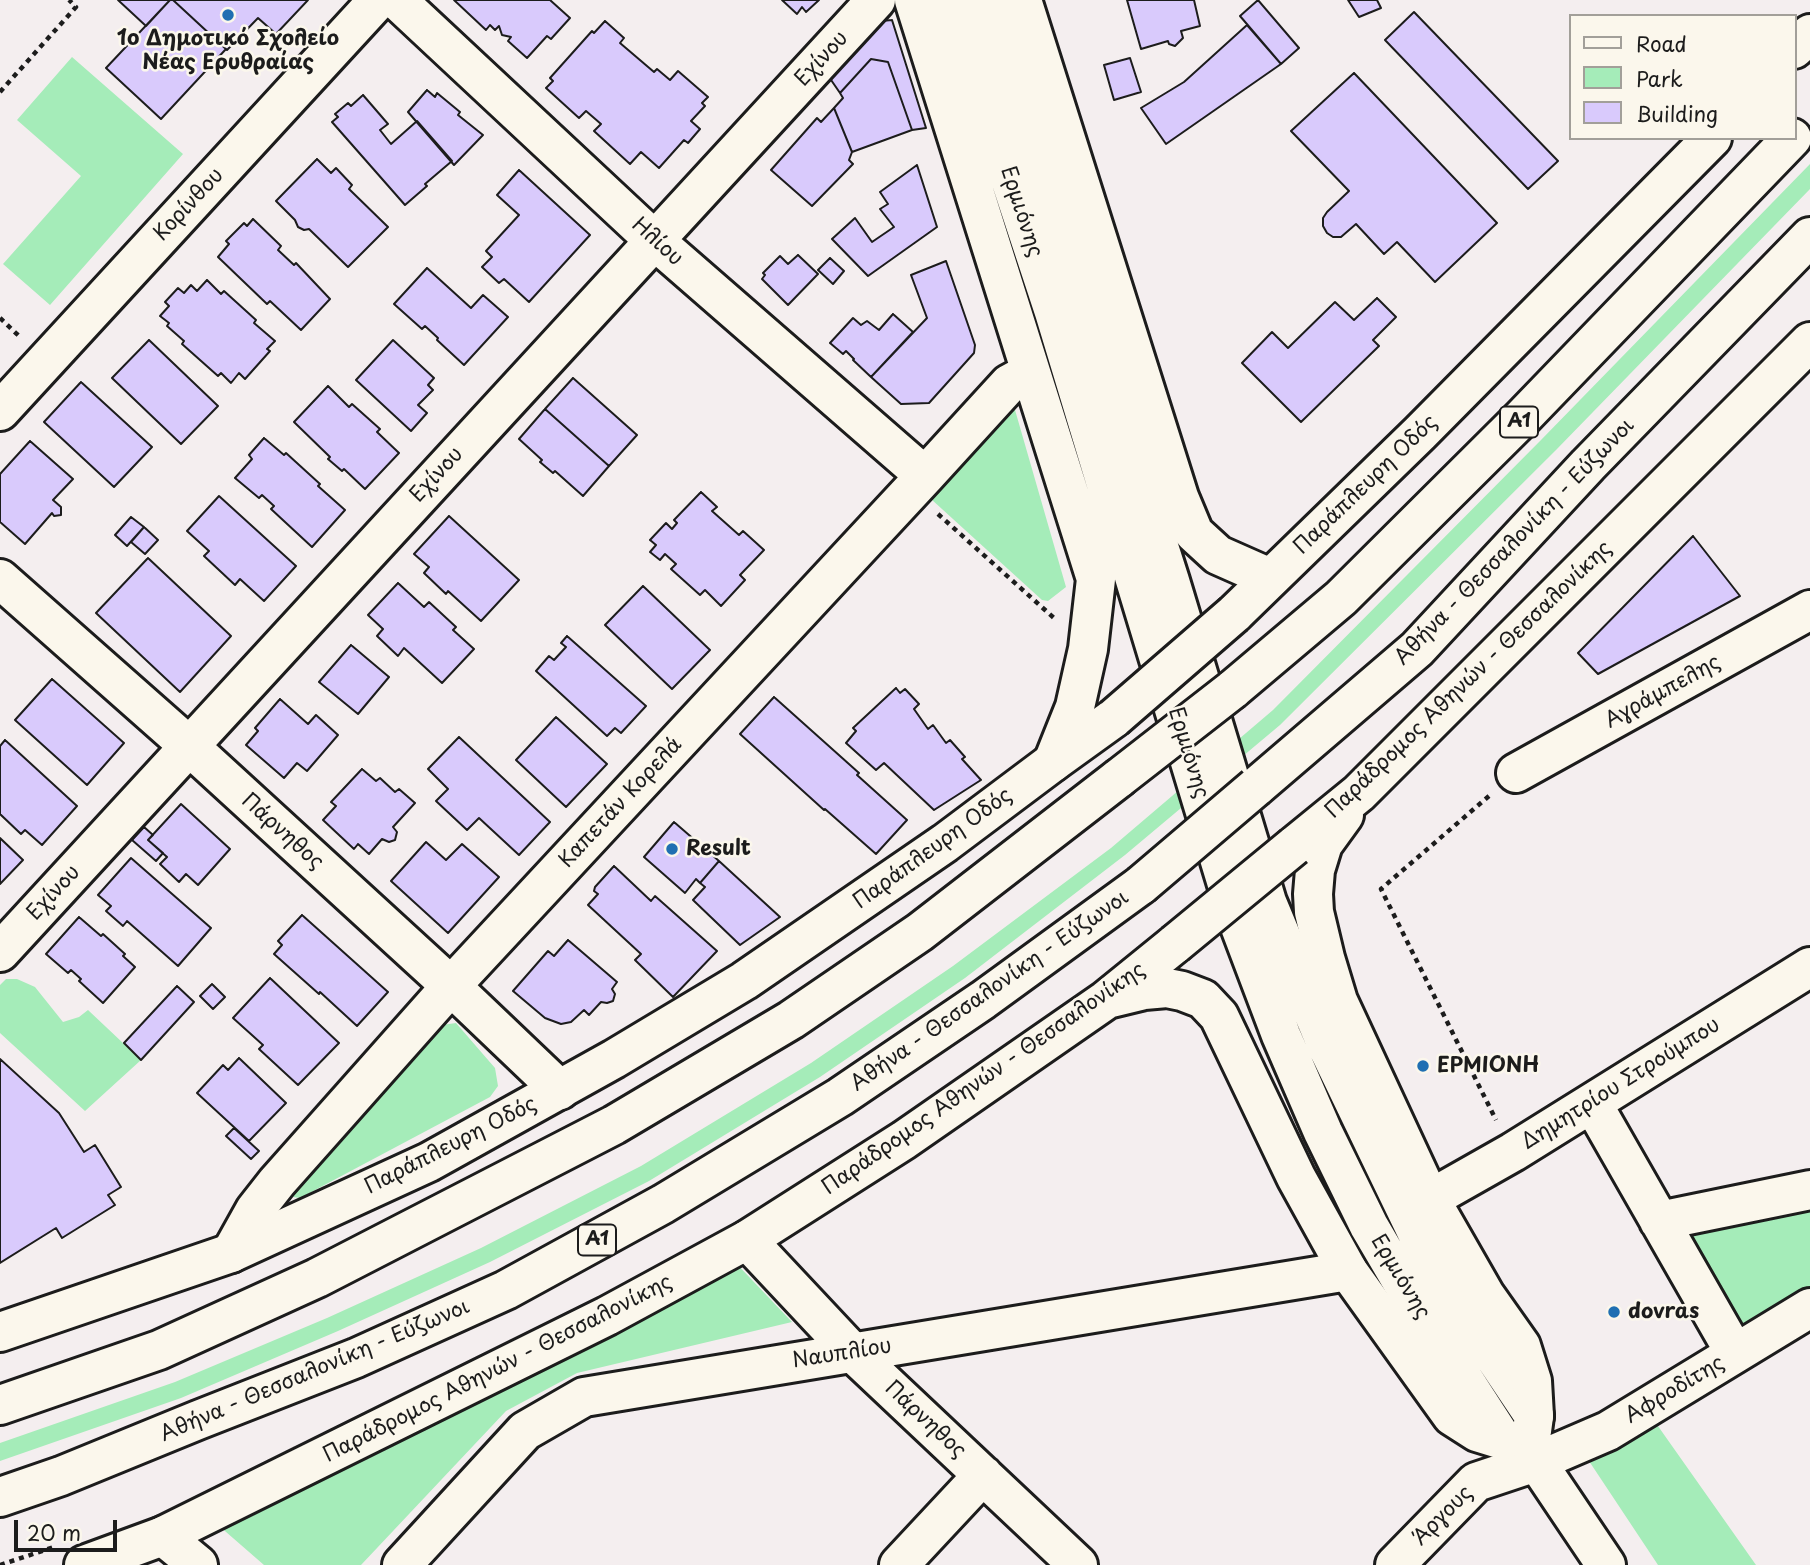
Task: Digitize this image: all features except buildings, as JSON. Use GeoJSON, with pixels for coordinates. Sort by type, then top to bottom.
{"type":"FeatureCollection","features":[{"type":"Feature","properties":{"kind":"main road","name":"Κορίνθου"},"geometry":{"type":"LineString","coordinates":[[0,411],[378,0]]}},
{"type":"Feature","properties":{"kind":"main road","name":"Ηλίου"},"geometry":{"type":"LineString","coordinates":[[397,0],[918,483]]}},
{"type":"Feature","properties":{"kind":"main road","name":"Εχίνου"},"geometry":{"type":"LineString","coordinates":[[0,952],[876,0]]}},
{"type":"Feature","properties":{"kind":"main road","name":"Ερμιόνης"},"geometry":{"type":"LineString","coordinates":[[914,0],[1096,579],[1088,649],[1075,707],[1053,762]]}},
{"type":"Feature","properties":{"kind":"main road","name":"Ερμιόνης"},"geometry":{"type":"LineString","coordinates":[[951,0],[1054,313],[1239,924],[1323,1132],[1369,1226],[1413,1301],[1526,1443],[1606,1565]]}},
{"type":"Feature","properties":{"kind":"main road","name":"Ερμιόνης"},"geometry":{"type":"LineString","coordinates":[[985,0],[1170,581],[1267,902],[1327,1046],[1432,1264],[1526,1443]]}},
{"type":"Feature","properties":{"kind":"main road"},"geometry":{"type":"LineString","coordinates":[[1022,0],[1179,497],[1194,533],[1218,555],[1270,578]]}},
{"type":"Feature","properties":{"kind":"main road"},"geometry":{"type":"LineString","coordinates":[[1796,47],[1810,34]]}},
{"type":"Feature","properties":{"kind":"main road","name":"Α1"},"geometry":{"type":"LineString","coordinates":[[1796,134],[1810,119]]}},
{"type":"Feature","properties":{"kind":"main road","name":"Παράπλευρη Οδός"},"geometry":{"type":"LineString","coordinates":[[0,1332],[231,1253],[429,1162],[560,1090],[744,981],[945,844],[1114,718],[1234,614],[1420,433],[1710,140]]}},
{"type":"Feature","properties":{"kind":"main road","name":"Α1"},"geometry":{"type":"LineString","coordinates":[[0,1405],[159,1350],[305,1284],[614,1125],[791,1020],[920,932],[1232,690],[1340,598],[1522,418],[1790,140]]}},
{"type":"Feature","properties":{"kind":"main road","name":"Αθήνα - Θεσσαλονίκη - Εύζωνοι"},"geometry":{"type":"LineString","coordinates":[[0,1497],[61,1476],[356,1358],[506,1290],[663,1204],[840,1097],[983,1000],[1141,885],[1417,649],[1588,465],[1810,237]]}},
{"type":"Feature","properties":{"kind":"main road","name":"Παράδρομος Αθηνών - Θεσσαλονίκης"},"geometry":{"type":"LineString","coordinates":[[84,1565],[163,1536],[607,1316],[747,1240],[904,1140],[1106,1000],[1359,793],[1810,342]]}},
{"type":"Feature","properties":{"kind":"main road","name":"Καπετάν Κορελά"},"geometry":{"type":"LineString","coordinates":[[231,1253],[255,1210],[277,1182],[451,986],[1009,384],[1031,372]]}},
{"type":"Feature","properties":{"kind":"main road","name":"Πάρνηθος"},"geometry":{"type":"LineString","coordinates":[[0,579],[451,986],[560,1090]]}},
{"type":"Feature","properties":{"kind":"main road","name":"Αγράμπελης"},"geometry":{"type":"LineString","coordinates":[[1516,773],[1810,610]]}},
{"type":"Feature","properties":{"kind":"main road"},"geometry":{"type":"LineString","coordinates":[[1106,1000],[1144,990],[1167,988],[1182,990],[1203,999],[1219,1016],[1296,1177],[1348,1271],[1452,1416],[1477,1432],[1526,1443],[1532,1381],[1521,1346],[1485,1295],[1430,1199],[1338,1001],[1325,958],[1314,912],[1312,894],[1315,870],[1323,844],[1359,793]]}},
{"type":"Feature","properties":{"kind":"main road","name":"Δημητρίου Στρούμπου"},"geometry":{"type":"LineString","coordinates":[[1430,1199],[1513,1152],[1810,967]]}},
{"type":"Feature","properties":{"kind":"main road"},"geometry":{"type":"LineString","coordinates":[[1592,1103],[1735,1353]]}},
{"type":"Feature","properties":{"kind":"main road"},"geometry":{"type":"LineString","coordinates":[[1659,1221],[1810,1190]]}},
{"type":"Feature","properties":{"kind":"main road","name":"Πάρνηθος"},"geometry":{"type":"LineString","coordinates":[[747,1240],[852,1352],[1078,1565]]}},
{"type":"Feature","properties":{"kind":"main road","name":"Ναυπλίου"},"geometry":{"type":"LineString","coordinates":[[402,1565],[525,1431],[584,1398],[1348,1271]]}},
{"type":"Feature","properties":{"kind":"main road","name":"Αφροδίτης"},"geometry":{"type":"LineString","coordinates":[[1526,1443],[1608,1431],[1810,1308]]}},
{"type":"Feature","properties":{"kind":"main road","name":"Άργους"},"geometry":{"type":"LineString","coordinates":[[1395,1565],[1476,1482],[1526,1443]]}},
{"type":"Feature","properties":{"kind":"main road"},"geometry":{"type":"LineString","coordinates":[[899,1565],[983,1475]]}},
{"type":"Feature","properties":{"kind":"main road"},"geometry":{"type":"LineString","coordinates":[[163,1536],[198,1565]]}},
{"type":"Feature","properties":{"kind":"path"},"geometry":{"type":"LineString","coordinates":[[0,92],[76,7],[69,0]]}},
{"type":"Feature","properties":{"kind":"path"},"geometry":{"type":"LineString","coordinates":[[918,483],[1088,649]]}},
{"type":"Feature","properties":{"kind":"path"},"geometry":{"type":"LineString","coordinates":[[1513,1152],[1381,890],[1516,773]]}},
{"type":"Feature","properties":{"kind":"path"},"geometry":{"type":"LineString","coordinates":[[0,1565],[38,1552]]}},
{"type":"Feature","properties":{"kind":"green space"},"geometry":{"type":"Polygon","coordinates":[[[72,57],[183,154],[50,305],[3,264],[81,176],[17,120],[72,57]]]}},
{"type":"Feature","properties":{"kind":"green space"},"geometry":{"type":"Polygon","coordinates":[[[1810,164],[1810,189],[1556,450],[1280,725],[1125,855],[965,978],[820,1077],[649,1181],[490,1262],[181,1398],[0,1461],[0,1443],[175,1382],[327,1318],[481,1248],[641,1166],[811,1063],[953,966],[1111,848],[1273,710],[1810,164]]]}},
{"type":"Feature","properties":{"kind":"green space"},"geometry":{"type":"Polygon","coordinates":[[[1013,403],[1066,587],[1048,601],[1042,600],[931,499],[930,494],[1013,403]]]}},
{"type":"Feature","properties":{"kind":"green space"},"geometry":{"type":"Polygon","coordinates":[[[6,979],[17,979],[35,987],[63,1022],[79,1017],[88,1010],[141,1060],[85,1111],[0,1033],[0,985],[6,979]]]}},
{"type":"Feature","properties":{"kind":"green space"},"geometry":{"type":"Polygon","coordinates":[[[456,1023],[495,1068],[498,1086],[490,1097],[300,1198],[293,1197],[292,1192],[442,1025],[456,1023]]]}},
{"type":"Feature","properties":{"kind":"green space"},"geometry":{"type":"Polygon","coordinates":[[[1810,1191],[1810,1308],[1735,1353],[1659,1221],[1810,1191]]]}},
{"type":"Feature","properties":{"kind":"green space"},"geometry":{"type":"Polygon","coordinates":[[[733,1260],[792,1322],[577,1373],[506,1411],[361,1565],[264,1565],[218,1525],[733,1260]]]}},
{"type":"Feature","properties":{"kind":"green space"},"geometry":{"type":"Polygon","coordinates":[[[1653,1419],[1756,1565],[1658,1565],[1589,1461],[1653,1419]]]}},
{"type":"Feature","properties":{"kind":"place","name":"1ο Δημοτικό Σχολείο Νέας Ερυθραίας"},"geometry":{"type":"Point","coordinates":[228,15]}},
{"type":"Feature","properties":{"kind":"place","name":"Result"},"geometry":{"type":"Point","coordinates":[672,849]}},
{"type":"Feature","properties":{"kind":"place","name":"ΕΡΜΙΟΝΗ"},"geometry":{"type":"Point","coordinates":[1423,1066]}},
{"type":"Feature","properties":{"kind":"place","name":"dovras"},"geometry":{"type":"Point","coordinates":[1614,1312]}}]}
